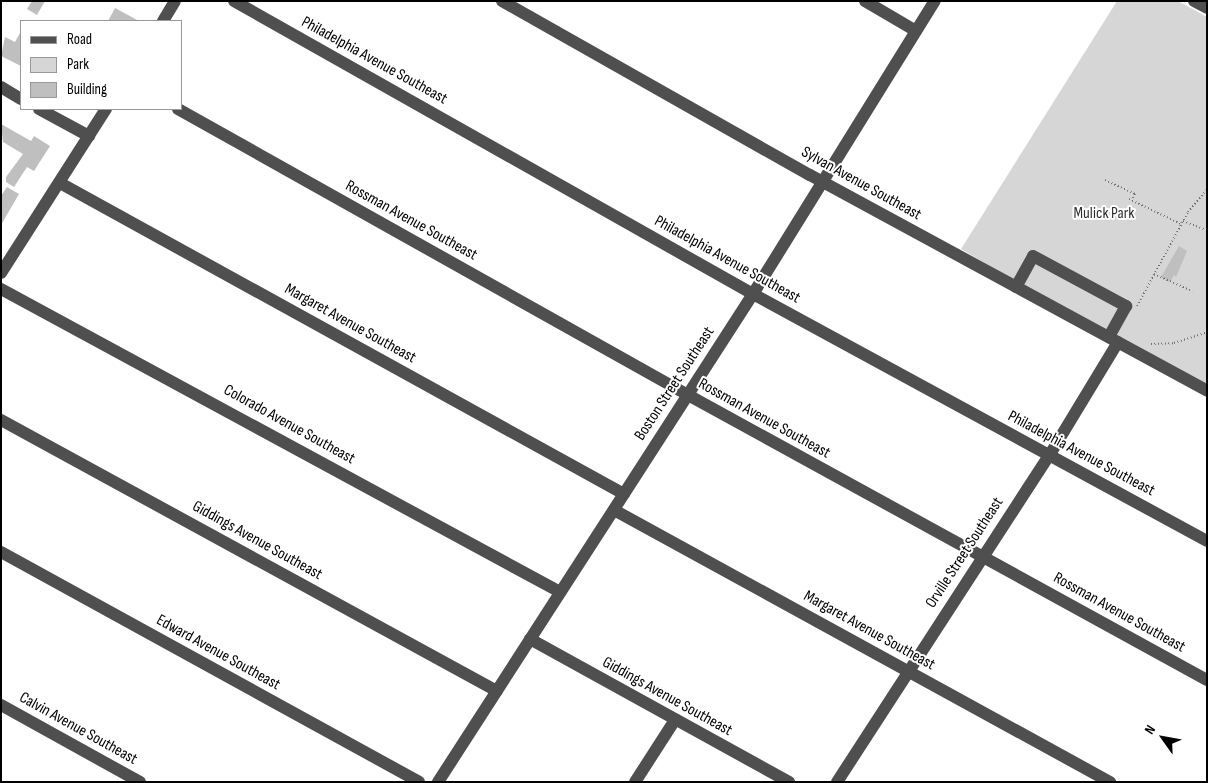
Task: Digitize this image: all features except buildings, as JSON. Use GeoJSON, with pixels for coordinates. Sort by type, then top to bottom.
{"type":"FeatureCollection","features":[{"type":"Feature","properties":{"kind":"street","name":"Philadelphia Avenue Southeast"},"geometry":{"type":"LineString","coordinates":[[234,1],[753,294],[1207,541]]}},
{"type":"Feature","properties":{"kind":"street"},"geometry":{"type":"LineString","coordinates":[[864,1],[916,31]]}},
{"type":"Feature","properties":{"kind":"street","name":"Boston Street Southeast"},"geometry":{"type":"LineString","coordinates":[[438,782],[753,294],[935,1]]}},
{"type":"Feature","properties":{"kind":"street"},"geometry":{"type":"LineString","coordinates":[[1194,1],[1207,8]]}},
{"type":"Feature","properties":{"kind":"street"},"geometry":{"type":"LineString","coordinates":[[163,20],[172,2]]}},
{"type":"Feature","properties":{"kind":"street","name":"Sylvan Avenue Southeast"},"geometry":{"type":"LineString","coordinates":[[510,3],[822,182],[1207,391]]}},
{"type":"Feature","properties":{"kind":"street"},"geometry":{"type":"LineString","coordinates":[[1,88],[20,98]]}},
{"type":"Feature","properties":{"kind":"street"},"geometry":{"type":"LineString","coordinates":[[41,110],[89,136]]}},
{"type":"Feature","properties":{"kind":"street"},"geometry":{"type":"LineString","coordinates":[[2,270],[105,110]]}},
{"type":"Feature","properties":{"kind":"street","name":"Rossman Avenue Southeast"},"geometry":{"type":"LineString","coordinates":[[180,110],[688,395],[1207,680]]}},
{"type":"Feature","properties":{"kind":"street","name":"Margaret Avenue Southeast"},"geometry":{"type":"LineString","coordinates":[[60,182],[624,494]]}},
{"type":"Feature","properties":{"kind":"street","name":"Orville Street Southeast"},"geometry":{"type":"LineString","coordinates":[[837,782],[907,671],[1049,456],[1113,340],[1126,306],[1033,256],[1016,287]]}},
{"type":"Feature","properties":{"kind":"street","name":"Colorado Avenue Southeast"},"geometry":{"type":"LineString","coordinates":[[1,289],[560,592]]}},
{"type":"Feature","properties":{"kind":"street","name":"Giddings Avenue Southeast"},"geometry":{"type":"LineString","coordinates":[[1,420],[497,691]]}},
{"type":"Feature","properties":{"kind":"street","name":"Margaret Avenue Southeast"},"geometry":{"type":"LineString","coordinates":[[614,510],[1110,782]]}},
{"type":"Feature","properties":{"kind":"street","name":"Edward Avenue Southeast"},"geometry":{"type":"LineString","coordinates":[[1,552],[419,782]]}},
{"type":"Feature","properties":{"kind":"street","name":"Giddings Avenue Southeast"},"geometry":{"type":"LineString","coordinates":[[530,640],[789,782]]}},
{"type":"Feature","properties":{"kind":"street","name":"Calvin Avenue Southeast"},"geometry":{"type":"LineString","coordinates":[[1,705],[138,781]]}},
{"type":"Feature","properties":{"kind":"street"},"geometry":{"type":"LineString","coordinates":[[635,782],[675,720]]}},
{"type":"Feature","properties":{"kind":"path"},"geometry":{"type":"LineString","coordinates":[[1105,180],[1135,194],[1130,199],[1181,224]]}},
{"type":"Feature","properties":{"kind":"path"},"geometry":{"type":"LineString","coordinates":[[1133,314],[1181,224],[1207,189]]}},
{"type":"Feature","properties":{"kind":"path"},"geometry":{"type":"LineString","coordinates":[[1183,221],[1207,230]]}},
{"type":"Feature","properties":{"kind":"path"},"geometry":{"type":"LineString","coordinates":[[1154,274],[1192,291]]}},
{"type":"Feature","properties":{"kind":"path"},"geometry":{"type":"LineString","coordinates":[[1151,344],[1174,342],[1207,332]]}},
{"type":"Feature","properties":{"kind":"green space","name":"Mulick Park"},"geometry":{"type":"Polygon","coordinates":[[[1117,1],[1178,1],[1207,17],[1207,388],[1131,349],[961,249],[1117,1]]]}}]}
